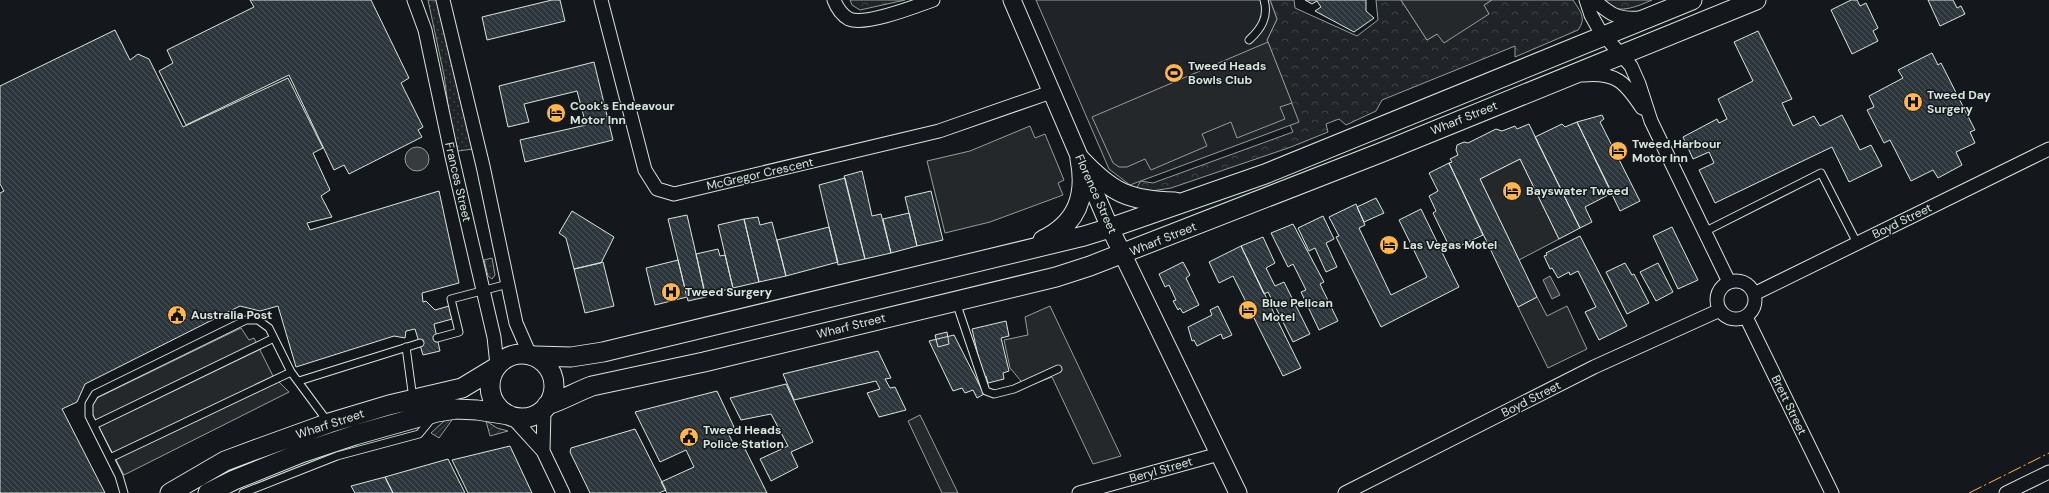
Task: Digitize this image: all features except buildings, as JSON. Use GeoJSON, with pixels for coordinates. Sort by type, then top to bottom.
{"type":"FeatureCollection","features":[{"type":"Feature","properties":{"kind":"main road","name":"Wharf Street"},"geometry":{"type":"LineString","coordinates":[[532,356],[571,357],[603,352],[1084,236],[1265,174],[1692,0]]}},
{"type":"Feature","properties":{"kind":"main road","name":"Wharf Street"},"geometry":{"type":"LineString","coordinates":[[545,408],[566,400],[578,392],[592,386],[670,370],[1056,277],[1123,254],[1380,153],[1756,0]]}},
{"type":"Feature","properties":{"kind":"main road"},"geometry":{"type":"LineString","coordinates":[[1080,159],[1105,184],[1117,192],[1146,200],[1185,202]]}},
{"type":"Feature","properties":{"kind":"main road"},"geometry":{"type":"LineString","coordinates":[[1026,249],[1050,237],[1064,227],[1073,214],[1080,202],[1083,187],[1080,159]]}},
{"type":"Feature","properties":{"kind":"main road"},"geometry":{"type":"LineString","coordinates":[[512,355],[532,356],[546,365],[553,378],[554,388],[552,397],[545,408],[528,417],[510,415],[500,409],[493,400],[490,389],[491,378],[496,367],[512,355]]}},
{"type":"Feature","properties":{"kind":"main road","name":"Wharf Street"},"geometry":{"type":"LineString","coordinates":[[170,493],[225,462],[329,424],[413,399],[462,388],[496,367]]}},
{"type":"Feature","properties":{"kind":"main road","name":"Wharf Street"},"geometry":{"type":"LineString","coordinates":[[208,493],[234,480],[301,453],[355,435],[437,412],[456,409],[477,410],[510,415]]}},
{"type":"Feature","properties":{"kind":"street","name":"Frances Street"},"geometry":{"type":"LineString","coordinates":[[414,0],[425,30],[452,157],[494,337],[496,367]]}},
{"type":"Feature","properties":{"kind":"street"},"geometry":{"type":"LineString","coordinates":[[443,0],[481,156],[516,323],[532,356]]}},
{"type":"Feature","properties":{"kind":"street","name":"McGregor Crescent"},"geometry":{"type":"LineString","coordinates":[[601,0],[645,170],[657,189],[674,194],[934,132],[1051,92]]}},
{"type":"Feature","properties":{"kind":"street"},"geometry":{"type":"LineString","coordinates":[[834,0],[840,12],[849,18],[863,20],[904,10],[933,0]]}},
{"type":"Feature","properties":{"kind":"street","name":"Florence Street"},"geometry":{"type":"LineString","coordinates":[[1012,0],[1110,228],[1238,493]]}},
{"type":"Feature","properties":{"kind":"street"},"geometry":{"type":"LineString","coordinates":[[1586,0],[1591,15],[1600,31],[1622,54],[1631,66],[1639,84],[1651,121],[1729,282]]}},
{"type":"Feature","properties":{"kind":"street"},"geometry":{"type":"LineString","coordinates":[[1594,0],[1604,10],[1618,17],[1635,18],[1653,16]]}},
{"type":"Feature","properties":{"kind":"street"},"geometry":{"type":"LineString","coordinates":[[1567,76],[1596,74],[1620,80],[1629,88],[1651,121]]}},
{"type":"Feature","properties":{"kind":"street","name":"Boyd Street"},"geometry":{"type":"LineString","coordinates":[[1754,294],[2049,149]]}},
{"type":"Feature","properties":{"kind":"street"},"geometry":{"type":"LineString","coordinates":[[1729,282],[1744,283],[1754,294],[1754,307],[1746,317],[1734,319],[1728,318],[1720,310],[1717,297],[1723,286],[1729,282]]}},
{"type":"Feature","properties":{"kind":"street","name":"Boyd Street"},"geometry":{"type":"LineString","coordinates":[[1345,493],[1594,367],[1720,310]]}},
{"type":"Feature","properties":{"kind":"street","name":"Brett Street"},"geometry":{"type":"LineString","coordinates":[[1746,317],[1832,493]]}},
{"type":"Feature","properties":{"kind":"street"},"geometry":{"type":"LineString","coordinates":[[542,451],[545,408]]}},
{"type":"Feature","properties":{"kind":"street"},"geometry":{"type":"LineString","coordinates":[[510,415],[542,451],[562,493]]}},
{"type":"Feature","properties":{"kind":"street","name":"Beryl Street"},"geometry":{"type":"LineString","coordinates":[[1079,493],[1219,454]]}},
{"type":"Feature","properties":{"kind":"street"},"geometry":{"type":"LineString","coordinates":[[2006,493],[2049,472]]}},
{"type":"Feature","properties":{"kind":"lane"},"geometry":{"type":"LineString","coordinates":[[1248,40],[1262,26],[1266,7],[1264,0]]}},
{"type":"Feature","properties":{"kind":"lane"},"geometry":{"type":"LineString","coordinates":[[1704,232],[1821,173],[1857,243]]}},
{"type":"Feature","properties":{"kind":"lane"},"geometry":{"type":"LineString","coordinates":[[437,338],[459,332],[451,299],[508,284]]}},
{"type":"Feature","properties":{"kind":"lane"},"geometry":{"type":"LineString","coordinates":[[956,301],[986,390],[994,394],[1014,389],[1058,369]]}},
{"type":"Feature","properties":{"kind":"lane"},"geometry":{"type":"LineString","coordinates":[[124,493],[88,410],[89,404],[95,394],[246,320],[258,320],[269,328],[291,372],[329,424]]}},
{"type":"Feature","properties":{"kind":"lane"},"geometry":{"type":"LineString","coordinates":[[94,425],[274,338]]}},
{"type":"Feature","properties":{"kind":"lane"},"geometry":{"type":"LineString","coordinates":[[299,381],[420,343]]}},
{"type":"Feature","properties":{"kind":"lane"},"geometry":{"type":"LineString","coordinates":[[406,347],[413,399]]}},
{"type":"Feature","properties":{"kind":"lane"},"geometry":{"type":"LineString","coordinates":[[110,458],[291,372]]}},
{"type":"Feature","properties":{"kind":"lane"},"geometry":{"type":"LineString","coordinates":[[243,493],[337,456],[419,434],[428,425],[437,412]]}},
{"type":"Feature","properties":{"kind":"green space"},"geometry":{"type":"Polygon","coordinates":[[[428,0],[436,0],[438,3],[473,149],[458,151],[450,120],[444,75],[428,0]]]}},
{"type":"Feature","properties":{"kind":"green space"},"geometry":{"type":"Polygon","coordinates":[[[850,0],[905,0],[860,10],[852,5],[850,0]]]}},
{"type":"Feature","properties":{"kind":"green space","name":"Tweed Heads Bowls Club"},"geometry":{"type":"Polygon","coordinates":[[[1036,0],[1270,0],[1277,19],[1267,40],[1299,122],[1130,185],[1109,169],[1036,0]]]}},
{"type":"Feature","properties":{"kind":"green space"},"geometry":{"type":"Polygon","coordinates":[[[1270,0],[1294,0],[1295,8],[1357,36],[1378,20],[1376,0],[1401,0],[1427,40],[1437,34],[1489,14],[1483,5],[1492,0],[1573,0],[1582,15],[1582,22],[1578,30],[1515,57],[1515,46],[1382,100],[1376,111],[1346,125],[1339,119],[1326,124],[1328,132],[1291,147],[1171,188],[1152,191],[1135,190],[1141,181],[1153,183],[1293,132],[1283,109],[1267,40],[1277,19],[1270,0]]]}},
{"type":"Feature","properties":{"kind":"green space"},"geometry":{"type":"Polygon","coordinates":[[[1604,0],[1652,0],[1627,9],[1620,9],[1614,8],[1604,0]]]}},
{"type":"Feature","properties":{"kind":"green space"},"geometry":{"type":"Polygon","coordinates":[[[492,258],[495,275],[492,279],[488,276],[484,260],[492,258]]]}},
{"type":"Feature","properties":{"kind":"green space"},"geometry":{"type":"Polygon","coordinates":[[[452,420],[439,438],[431,433],[444,421],[452,420]]]}},
{"type":"Feature","properties":{"kind":"green space"},"geometry":{"type":"Polygon","coordinates":[[[486,421],[497,428],[508,431],[490,436],[486,421]]]}},
{"type":"Feature","properties":{"kind":"shaded area"},"geometry":{"type":"Polygon","coordinates":[[[1401,0],[1492,0],[1484,5],[1489,14],[1444,43],[1437,34],[1427,40],[1401,0]]]}},
{"type":"Feature","properties":{"kind":"shaded area"},"geometry":{"type":"Polygon","coordinates":[[[1268,42],[1292,103],[1280,107],[1285,119],[1237,138],[1231,122],[1202,134],[1207,146],[1151,170],[1145,159],[1127,167],[1119,167],[1113,163],[1092,117],[1268,42]]]}},
{"type":"Feature","properties":{"kind":"shaded area"},"geometry":{"type":"Polygon","coordinates":[[[1030,126],[1035,138],[1045,134],[1064,180],[1058,183],[1063,195],[990,222],[945,233],[927,161],[970,151],[1030,126]]]}},
{"type":"Feature","properties":{"kind":"shaded area"},"geometry":{"type":"Polygon","coordinates":[[[417,147],[426,150],[429,159],[426,168],[417,171],[408,168],[405,159],[408,150],[417,147]]]}},
{"type":"Feature","properties":{"kind":"shaded area"},"geometry":{"type":"Polygon","coordinates":[[[1520,159],[1559,239],[1519,260],[1480,179],[1520,159]]]}},
{"type":"Feature","properties":{"kind":"shaded area"},"geometry":{"type":"Polygon","coordinates":[[[1550,276],[1560,295],[1552,299],[1543,280],[1550,276]]]}},
{"type":"Feature","properties":{"kind":"shaded area"},"geometry":{"type":"Polygon","coordinates":[[[1537,297],[1547,316],[1567,306],[1587,349],[1548,368],[1518,307],[1537,297]]]}},
{"type":"Feature","properties":{"kind":"shaded area"},"geometry":{"type":"Polygon","coordinates":[[[1050,306],[1121,456],[1093,464],[1052,377],[1026,387],[1010,368],[1004,340],[1028,335],[1025,317],[1050,306]]]}},
{"type":"Feature","properties":{"kind":"shaded area"},"geometry":{"type":"Polygon","coordinates":[[[241,328],[249,340],[254,338],[273,376],[289,392],[124,475],[93,416],[91,407],[95,399],[241,328]]]}},
{"type":"Feature","properties":{"kind":"shaded area"},"geometry":{"type":"Polygon","coordinates":[[[920,415],[958,493],[942,493],[908,421],[920,415]]]}},
{"type":"Feature","properties":{"kind":"power"},"geometry":{"type":"LineString","coordinates":[[1969,493],[2049,453]]}},
{"type":"Feature","properties":{"kind":"place","name":"Tweed Heads Bowls Club"},"geometry":{"type":"Point","coordinates":[1174,73]}},
{"type":"Feature","properties":{"kind":"place","name":"Tweed Day Surgery"},"geometry":{"type":"Point","coordinates":[1913,102]}},
{"type":"Feature","properties":{"kind":"place","name":"Cook's Endeavour Motor Inn"},"geometry":{"type":"Point","coordinates":[556,113]}},
{"type":"Feature","properties":{"kind":"place","name":"Tweed Harbour Motor Inn"},"geometry":{"type":"Point","coordinates":[1618,151]}},
{"type":"Feature","properties":{"kind":"place","name":"Bayswater Tweed"},"geometry":{"type":"Point","coordinates":[1512,191]}},
{"type":"Feature","properties":{"kind":"place","name":"Las Vegas Motel"},"geometry":{"type":"Point","coordinates":[1389,245]}},
{"type":"Feature","properties":{"kind":"place","name":"Tweed Surgery"},"geometry":{"type":"Point","coordinates":[671,292]}},
{"type":"Feature","properties":{"kind":"place","name":"Blue Pelican Motel"},"geometry":{"type":"Point","coordinates":[1248,310]}},
{"type":"Feature","properties":{"kind":"place","name":"Australia Post"},"geometry":{"type":"Point","coordinates":[177,315]}},
{"type":"Feature","properties":{"kind":"place","name":"Tweed Heads Police Station"},"geometry":{"type":"Point","coordinates":[689,437]}}]}
